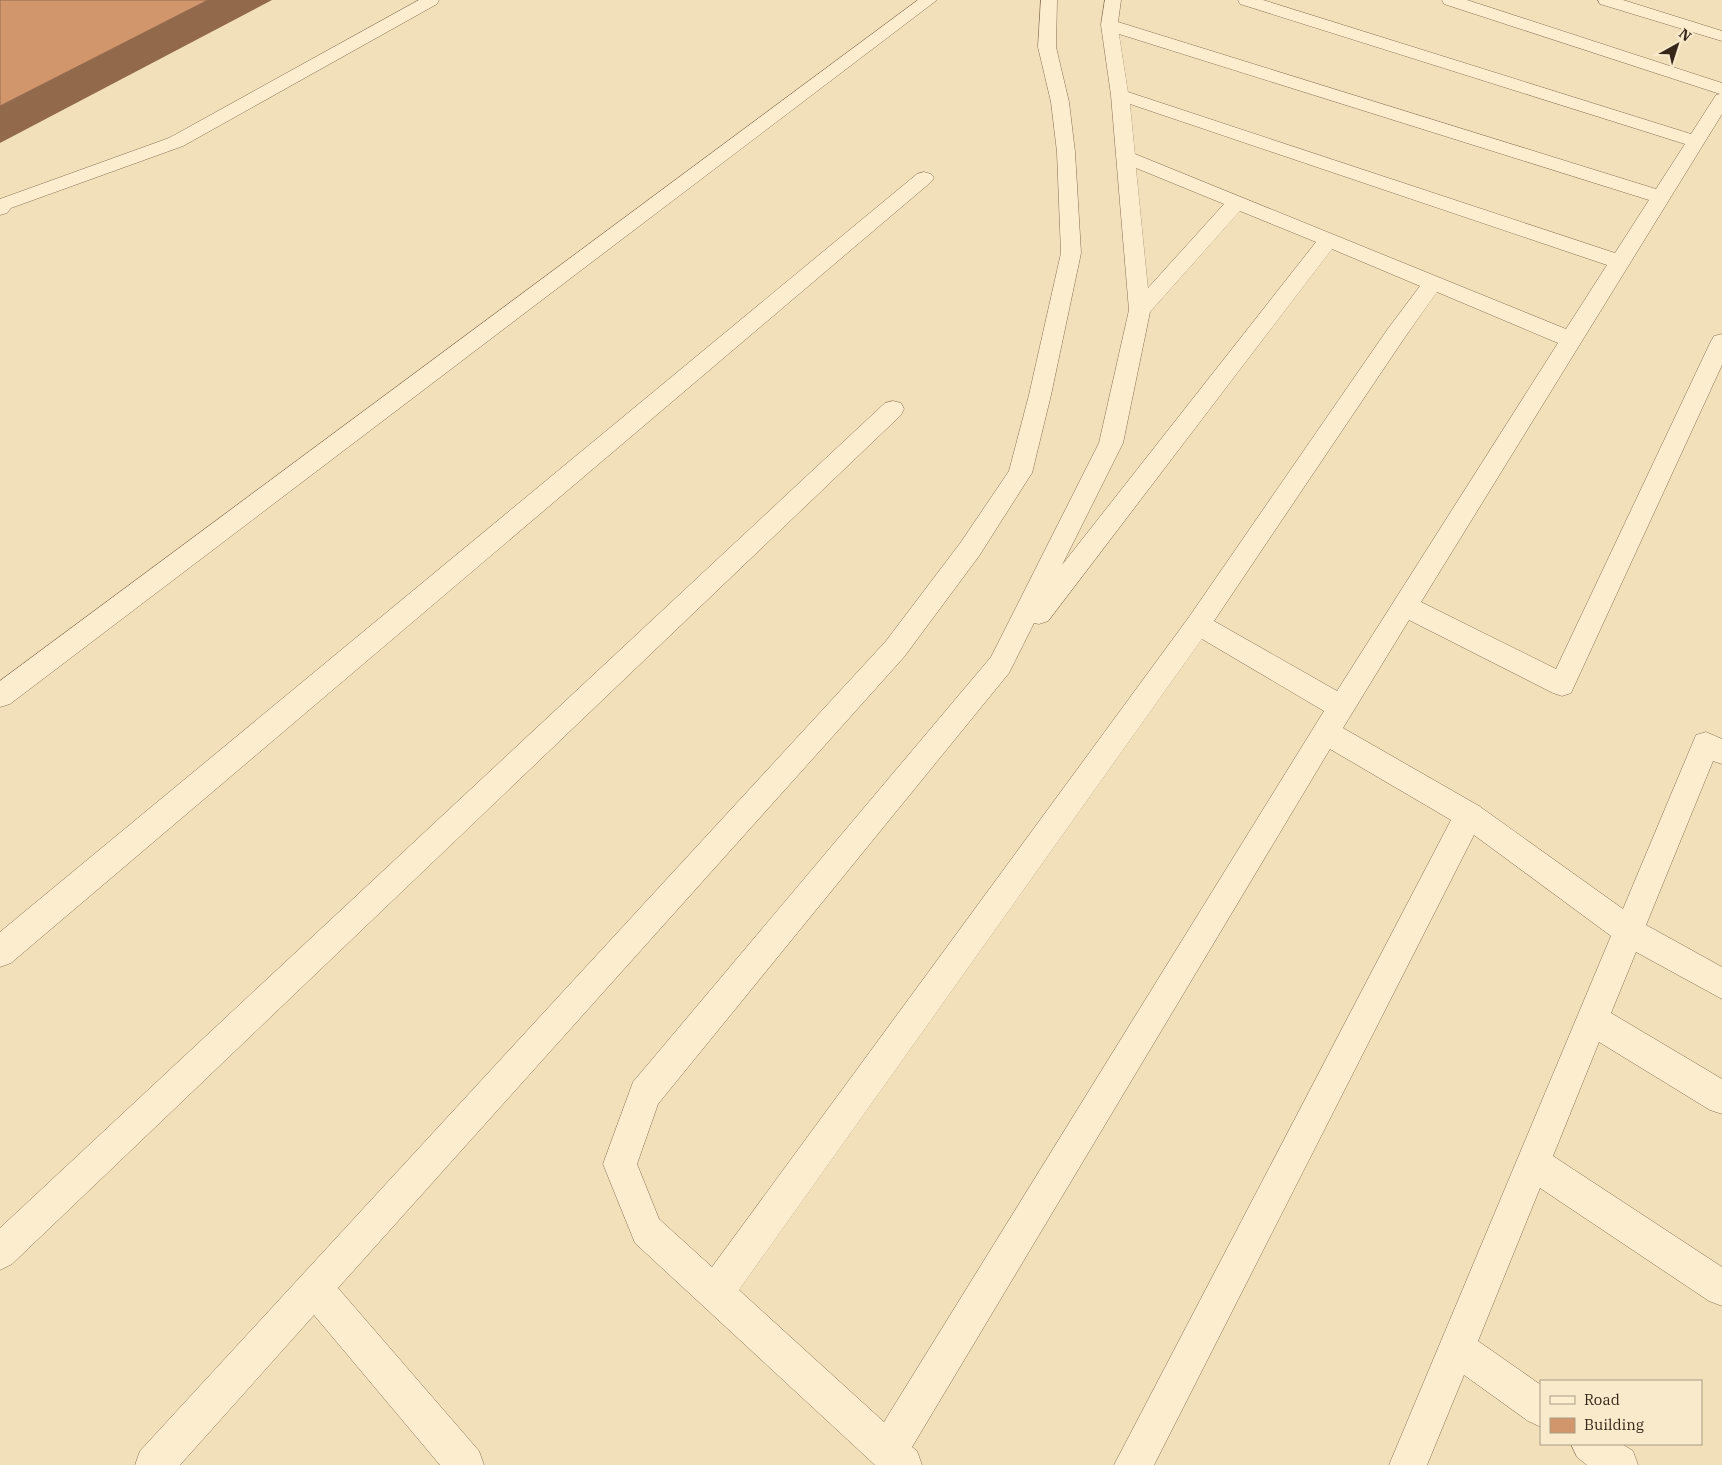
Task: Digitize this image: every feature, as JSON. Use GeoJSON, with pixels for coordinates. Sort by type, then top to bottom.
{"type":"FeatureCollection","features":[{"type":"Feature","properties":{"kind":"lane"},"geometry":{"type":"LineString","coordinates":[[1,205],[176,142],[432,0]]}},
{"type":"Feature","properties":{"kind":"lane"},"geometry":{"type":"LineString","coordinates":[[0,696],[929,0]]}},
{"type":"Feature","properties":{"kind":"lane"},"geometry":{"type":"LineString","coordinates":[[154,1465],[895,649],[970,549],[1020,472],[1040,395],[1071,254],[1066,152],[1060,102],[1048,47],[1049,0]]}},
{"type":"Feature","properties":{"kind":"lane"},"geometry":{"type":"LineString","coordinates":[[1246,0],[1695,141]]}},
{"type":"Feature","properties":{"kind":"lane"},"geometry":{"type":"LineString","coordinates":[[1450,0],[1722,89]]}},
{"type":"Feature","properties":{"kind":"lane"},"geometry":{"type":"LineString","coordinates":[[1606,0],[1722,36]]}},
{"type":"Feature","properties":{"kind":"lane"},"geometry":{"type":"LineString","coordinates":[[1000,664],[1111,443],[1140,310],[1112,13],[1660,197]]}},
{"type":"Feature","properties":{"kind":"lane"},"geometry":{"type":"LineString","coordinates":[[1120,95],[1620,262]]}},
{"type":"Feature","properties":{"kind":"lane"},"geometry":{"type":"LineString","coordinates":[[1328,240],[1000,664],[645,1094],[620,1164],[647,1231],[895,1458],[1341,707],[1722,99]]}},
{"type":"Feature","properties":{"kind":"lane"},"geometry":{"type":"LineString","coordinates":[[1126,157],[1572,340]]}},
{"type":"Feature","properties":{"kind":"lane"},"geometry":{"type":"LineString","coordinates":[[0,952],[924,178]]}},
{"type":"Feature","properties":{"kind":"lane"},"geometry":{"type":"LineString","coordinates":[[1140,310],[1237,202]]}},
{"type":"Feature","properties":{"kind":"lane"},"geometry":{"type":"LineString","coordinates":[[715,1293],[1198,624],[1433,282]]}},
{"type":"Feature","properties":{"kind":"lane"},"geometry":{"type":"LineString","coordinates":[[1405,606],[1562,685],[1722,341]]}},
{"type":"Feature","properties":{"kind":"lane"},"geometry":{"type":"LineString","coordinates":[[0,1252],[893,409]]}},
{"type":"Feature","properties":{"kind":"lane"},"geometry":{"type":"LineString","coordinates":[[1198,624],[1341,707]]}},
{"type":"Feature","properties":{"kind":"lane"},"geometry":{"type":"LineString","coordinates":[[1326,732],[1469,816],[1630,932],[1722,984]]}},
{"type":"Feature","properties":{"kind":"lane"},"geometry":{"type":"LineString","coordinates":[[1408,1465],[1630,932],[1706,744],[1722,752]]}},
{"type":"Feature","properties":{"kind":"lane"},"geometry":{"type":"LineString","coordinates":[[1133,1465],[1469,816]]}},
{"type":"Feature","properties":{"kind":"lane"},"geometry":{"type":"LineString","coordinates":[[1592,1020],[1722,1098]]}},
{"type":"Feature","properties":{"kind":"lane"},"geometry":{"type":"LineString","coordinates":[[1534,1164],[1722,1288]]}},
{"type":"Feature","properties":{"kind":"lane"},"geometry":{"type":"LineString","coordinates":[[314,1288],[464,1465]]}},
{"type":"Feature","properties":{"kind":"lane"},"geometry":{"type":"LineString","coordinates":[[1457,1348],[1540,1407]]}},
{"type":"Feature","properties":{"kind":"lane"},"geometry":{"type":"LineString","coordinates":[[1591,1445],[1619,1465]]}},
{"type":"Feature","properties":{"kind":"building"},"geometry":{"type":"Polygon","coordinates":[[[0,0],[208,0],[0,106],[0,0]]]}}]}
